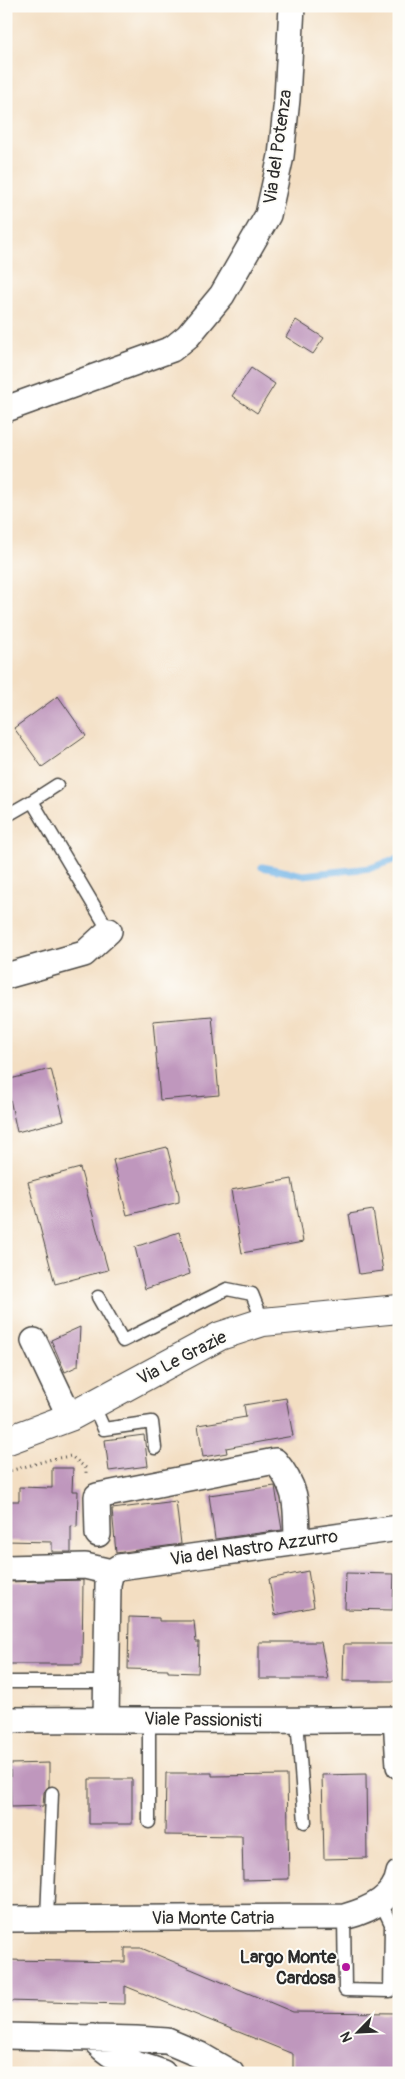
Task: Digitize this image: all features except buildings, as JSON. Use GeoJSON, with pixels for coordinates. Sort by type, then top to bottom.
{"type":"FeatureCollection","features":[{"type":"Feature","properties":{"kind":"main road","name":"Via Le Grazie"},"geometry":{"type":"LineString","coordinates":[[6,1442],[70,1417],[220,1336],[263,1322],[399,1309]]}},
{"type":"Feature","properties":{"kind":"street","name":"Via del Potenza"},"geometry":{"type":"LineString","coordinates":[[6,409],[172,349],[188,336],[222,295],[268,215],[281,156],[287,99],[292,6]]}},
{"type":"Feature","properties":{"kind":"street"},"geometry":{"type":"LineString","coordinates":[[6,976],[84,954],[109,931]]}},
{"type":"Feature","properties":{"kind":"street"},"geometry":{"type":"LineString","coordinates":[[34,1341],[70,1417]]}},
{"type":"Feature","properties":{"kind":"street"},"geometry":{"type":"LineString","coordinates":[[98,1534],[97,1496],[275,1461],[288,1476],[296,1501],[297,1541]]}},
{"type":"Feature","properties":{"kind":"street","name":"Via del Nastro Azzurro"},"geometry":{"type":"LineString","coordinates":[[111,1572],[119,1567],[399,1528]]}},
{"type":"Feature","properties":{"kind":"street"},"geometry":{"type":"LineString","coordinates":[[6,1568],[85,1566],[111,1572],[108,1584],[106,1719]]}},
{"type":"Feature","properties":{"kind":"street"},"geometry":{"type":"LineString","coordinates":[[397,1719],[399,1766]]}},
{"type":"Feature","properties":{"kind":"street","name":"Viale Passionisti"},"geometry":{"type":"LineString","coordinates":[[6,1720],[397,1719]]}},
{"type":"Feature","properties":{"kind":"street","name":"Via Monte Catria"},"geometry":{"type":"LineString","coordinates":[[6,1919],[344,1917],[364,1912],[380,1901],[391,1890],[399,1873]]}},
{"type":"Feature","properties":{"kind":"street"},"geometry":{"type":"LineString","coordinates":[[6,2036],[92,2037],[167,2041],[200,2055],[231,2073]]}},
{"type":"Feature","properties":{"kind":"street"},"geometry":{"type":"LineString","coordinates":[[92,2037],[103,2051],[118,2059],[163,2073]]}},
{"type":"Feature","properties":{"kind":"lane"},"geometry":{"type":"LineString","coordinates":[[6,816],[57,784]]}},
{"type":"Feature","properties":{"kind":"lane"},"geometry":{"type":"LineString","coordinates":[[32,801],[109,931]]}},
{"type":"Feature","properties":{"kind":"lane"},"geometry":{"type":"LineString","coordinates":[[98,1297],[123,1341],[227,1289],[252,1294],[263,1322]]}},
{"type":"Feature","properties":{"kind":"lane"},"geometry":{"type":"LineString","coordinates":[[93,1404],[104,1429],[152,1422],[155,1448]]}},
{"type":"Feature","properties":{"kind":"lane"},"geometry":{"type":"LineString","coordinates":[[6,1682],[107,1682]]}},
{"type":"Feature","properties":{"kind":"lane"},"geometry":{"type":"LineString","coordinates":[[149,1719],[149,1822]]}},
{"type":"Feature","properties":{"kind":"lane"},"geometry":{"type":"LineString","coordinates":[[297,1720],[305,1822]]}},
{"type":"Feature","properties":{"kind":"lane"},"geometry":{"type":"LineString","coordinates":[[47,1919],[52,1793]]}},
{"type":"Feature","properties":{"kind":"lane"},"geometry":{"type":"LineString","coordinates":[[344,1917],[344,1990],[390,1990],[391,1924],[380,1901]]}},
{"type":"Feature","properties":{"kind":"path"},"geometry":{"type":"LineString","coordinates":[[6,1472],[52,1459],[71,1456],[86,1468],[86,1478]]}},
{"type":"Feature","properties":{"kind":"waterway"},"geometry":{"type":"LineString","coordinates":[[262,867],[303,875],[371,868],[399,858]]}},
{"type":"Feature","properties":{"kind":"place","name":"Largo Monte Cardosa"},"geometry":{"type":"Point","coordinates":[346,1967]}}]}
